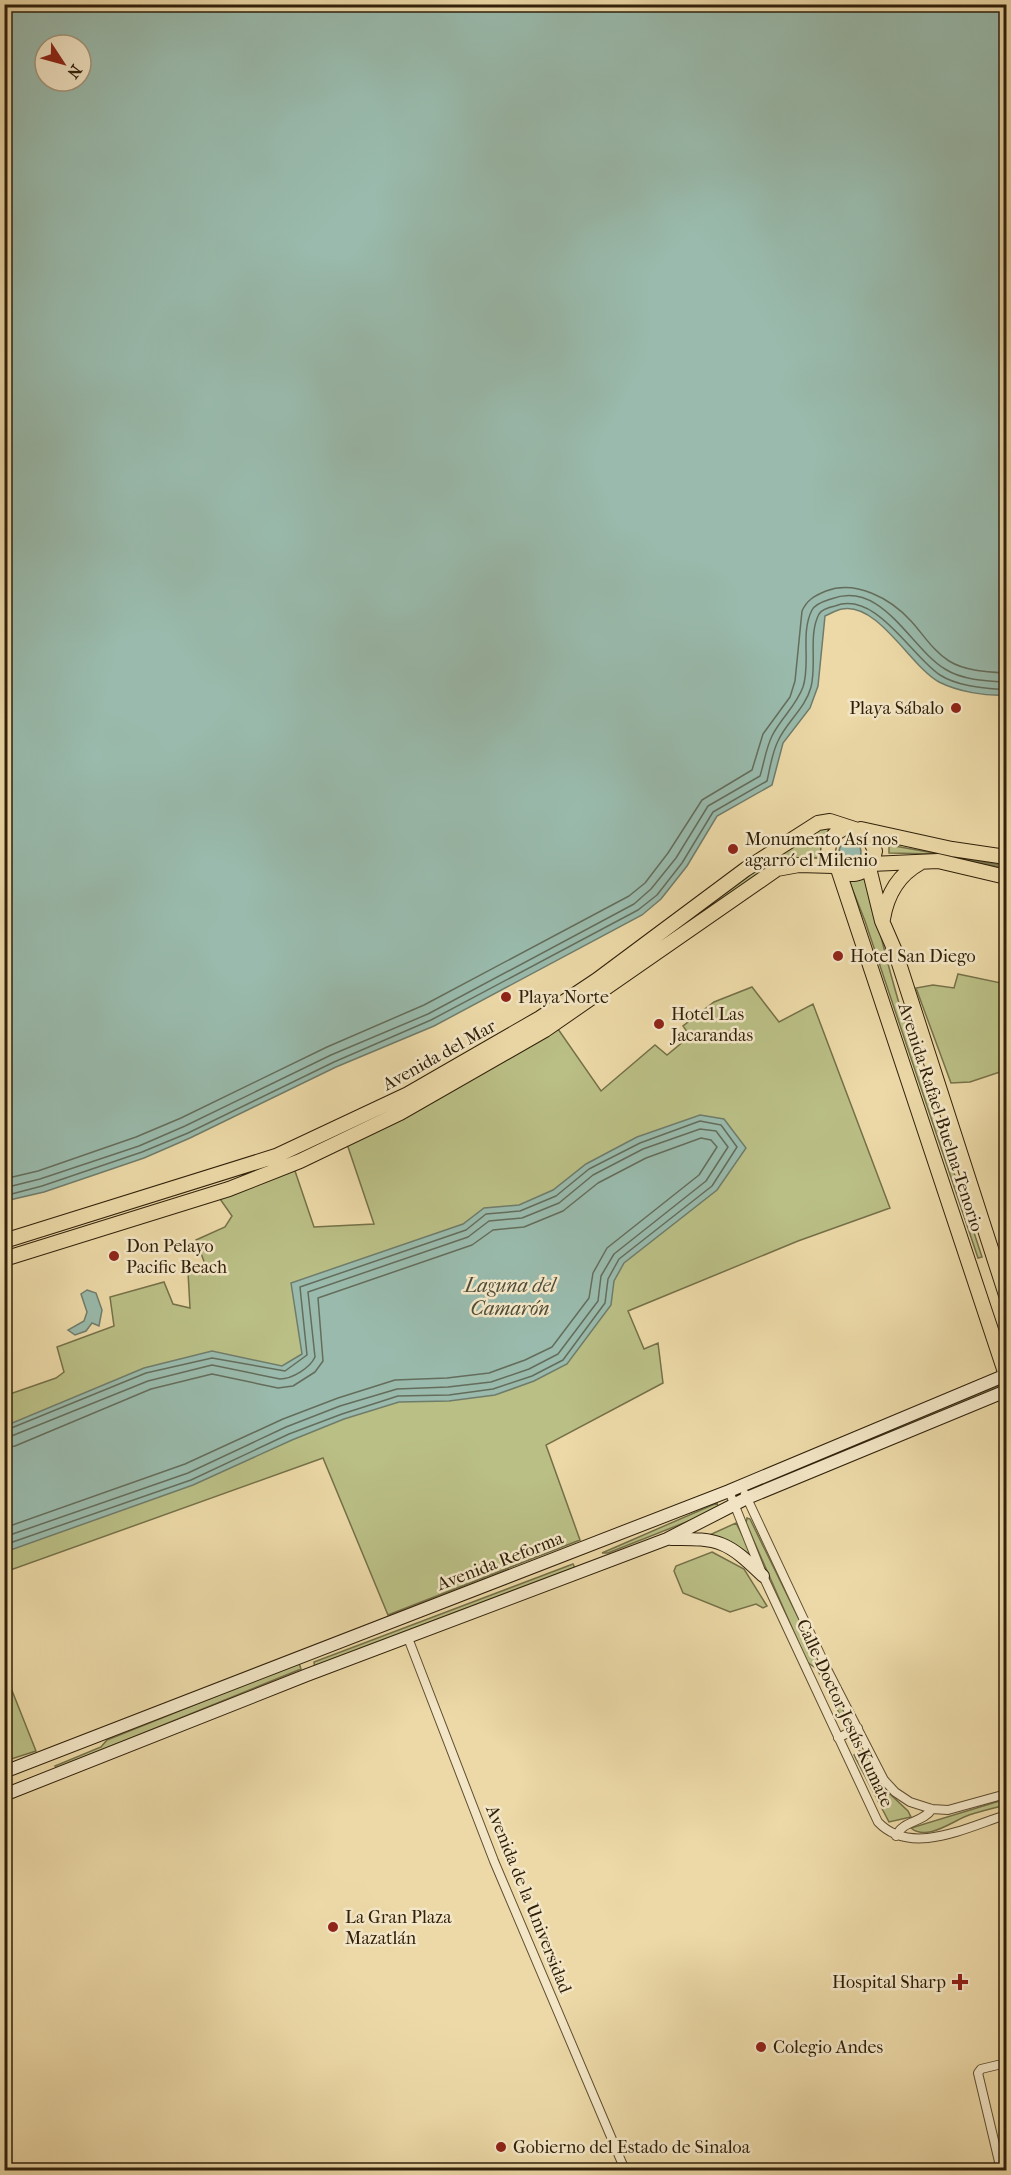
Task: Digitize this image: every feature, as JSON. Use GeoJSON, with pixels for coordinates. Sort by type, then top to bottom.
{"type":"FeatureCollection","features":[{"type":"Feature","properties":{"kind":"main road","name":"Avenida del Mar"},"geometry":{"type":"LineString","coordinates":[[4,1241],[276,1156],[357,1120],[453,1071],[597,980],[746,869],[798,835],[825,821],[1006,857]]}},
{"type":"Feature","properties":{"kind":"main road"},"geometry":{"type":"LineString","coordinates":[[870,866],[875,844],[867,832],[855,828],[833,835],[827,851],[836,869],[855,875],[870,866],[938,861],[1006,877]]}},
{"type":"Feature","properties":{"kind":"main road"},"geometry":{"type":"LineString","coordinates":[[882,921],[885,905],[896,884],[905,872],[923,861]]}},
{"type":"Feature","properties":{"kind":"main road","name":"Avenida del Mar"},"geometry":{"type":"LineString","coordinates":[[4,1259],[229,1189],[300,1161],[400,1113],[545,1030],[777,869],[799,865],[836,869]]}},
{"type":"Feature","properties":{"kind":"main road","name":"Avenida Rafael Buelna Tenorio"},"geometry":{"type":"LineString","coordinates":[[870,866],[882,921],[895,951],[1006,1295]]}},
{"type":"Feature","properties":{"kind":"main road","name":"Avenida Rafael Buelna Tenorio"},"geometry":{"type":"LineString","coordinates":[[836,869],[1006,1375]]}},
{"type":"Feature","properties":{"kind":"main road","name":"Avenida Reforma"},"geometry":{"type":"LineString","coordinates":[[4,1772],[742,1486],[1006,1375]]}},
{"type":"Feature","properties":{"kind":"main road"},"geometry":{"type":"LineString","coordinates":[[4,1795],[667,1539],[747,1498],[1006,1391]]}},
{"type":"Feature","properties":{"kind":"main road"},"geometry":{"type":"LineString","coordinates":[[667,1539],[706,1538],[723,1543],[743,1556],[764,1576]]}},
{"type":"Feature","properties":{"kind":"main road"},"geometry":{"type":"LineString","coordinates":[[37,1761],[44,1778]]}},
{"type":"Feature","properties":{"kind":"street","name":"Calle Doctor Jesús Kumate"},"geometry":{"type":"LineString","coordinates":[[742,1486],[884,1780],[910,1802],[932,1809],[948,1810],[1006,1794]]}},
{"type":"Feature","properties":{"kind":"street","name":"Calle Doctor Jesús Kumate"},"geometry":{"type":"LineString","coordinates":[[729,1491],[764,1576],[872,1811],[886,1831],[896,1836]]}},
{"type":"Feature","properties":{"kind":"street","name":"Avenida de la Universidad"},"geometry":{"type":"LineString","coordinates":[[408,1638],[494,1861],[625,2170]]}},
{"type":"Feature","properties":{"kind":"street"},"geometry":{"type":"LineString","coordinates":[[838,1738],[858,1728]]}},
{"type":"Feature","properties":{"kind":"street"},"geometry":{"type":"LineString","coordinates":[[932,1809],[926,1816],[901,1828],[896,1836],[906,1839],[927,1839],[1006,1815]]}},
{"type":"Feature","properties":{"kind":"street"},"geometry":{"type":"LineString","coordinates":[[1001,2170],[978,2073],[981,2069],[1006,2063]]}},
{"type":"Feature","properties":{"kind":"green space"},"geometry":{"type":"Polygon","coordinates":[[[833,825],[820,859],[789,861],[690,924],[682,924],[737,881],[818,828],[833,825]]]}},
{"type":"Feature","properties":{"kind":"green space"},"geometry":{"type":"Polygon","coordinates":[[[889,845],[1006,866],[1006,868],[936,854],[889,853],[889,845]]]}},
{"type":"Feature","properties":{"kind":"green space"},"geometry":{"type":"Polygon","coordinates":[[[867,873],[877,922],[904,1019],[982,1257],[978,1258],[865,921],[848,878],[867,873]]]}},
{"type":"Feature","properties":{"kind":"green space"},"geometry":{"type":"Polygon","coordinates":[[[958,974],[1006,984],[1006,1070],[970,1082],[951,1083],[916,988],[933,985],[954,988],[958,974]]]}},
{"type":"Feature","properties":{"kind":"green space"},"geometry":{"type":"Polygon","coordinates":[[[752,987],[779,1022],[813,1004],[890,1208],[798,1241],[628,1311],[644,1349],[658,1343],[663,1383],[546,1445],[580,1540],[388,1615],[323,1458],[5,1572],[4,1396],[56,1378],[64,1372],[57,1347],[114,1326],[110,1297],[164,1282],[173,1304],[190,1308],[188,1272],[205,1264],[196,1240],[225,1227],[232,1216],[218,1196],[294,1168],[314,1227],[374,1224],[347,1144],[558,1029],[601,1091],[655,1045],[667,1055],[690,1036],[683,1026],[714,1002],[752,987]]]}},
{"type":"Feature","properties":{"kind":"green space"},"geometry":{"type":"Polygon","coordinates":[[[1005,1383],[1006,1387],[761,1487],[762,1484],[1005,1383]]]}},
{"type":"Feature","properties":{"kind":"green space"},"geometry":{"type":"Polygon","coordinates":[[[717,1503],[719,1509],[608,1553],[602,1553],[717,1503]]]}},
{"type":"Feature","properties":{"kind":"green space"},"geometry":{"type":"Polygon","coordinates":[[[747,1518],[750,1519],[851,1726],[846,1727],[817,1669],[807,1662],[746,1523],[747,1518]]]}},
{"type":"Feature","properties":{"kind":"green space"},"geometry":{"type":"Polygon","coordinates":[[[736,1523],[753,1556],[723,1541],[705,1537],[736,1523]]]}},
{"type":"Feature","properties":{"kind":"green space"},"geometry":{"type":"Polygon","coordinates":[[[712,1552],[744,1569],[767,1606],[763,1608],[756,1604],[730,1612],[683,1593],[674,1571],[676,1566],[712,1552]]]}},
{"type":"Feature","properties":{"kind":"green space"},"geometry":{"type":"Polygon","coordinates":[[[573,1564],[576,1570],[315,1669],[314,1662],[573,1564]]]}},
{"type":"Feature","properties":{"kind":"green space"},"geometry":{"type":"Polygon","coordinates":[[[299,1663],[301,1669],[57,1768],[55,1766],[101,1747],[107,1740],[299,1663]]]}},
{"type":"Feature","properties":{"kind":"green space"},"geometry":{"type":"Polygon","coordinates":[[[5,1673],[36,1751],[4,1761],[5,1673]]]}},
{"type":"Feature","properties":{"kind":"green space"},"geometry":{"type":"Polygon","coordinates":[[[859,1751],[867,1753],[889,1793],[908,1811],[911,1817],[889,1822],[854,1755],[859,1751]]]}},
{"type":"Feature","properties":{"kind":"green space"},"geometry":{"type":"Polygon","coordinates":[[[1006,1799],[1006,1805],[969,1815],[940,1829],[925,1833],[911,1828],[1006,1799]]]}},
{"type":"Feature","properties":{"kind":"water"},"geometry":{"type":"Polygon","coordinates":[[[5,4],[1006,5],[1006,695],[972,693],[939,682],[917,663],[894,637],[868,615],[855,610],[842,609],[825,616],[818,686],[810,708],[783,743],[772,785],[717,816],[687,866],[661,899],[642,915],[434,1026],[336,1067],[144,1158],[44,1192],[5,1201],[5,4]]]}},
{"type":"Feature","properties":{"kind":"water"},"geometry":{"type":"Polygon","coordinates":[[[850,841],[858,844],[861,852],[858,860],[850,863],[842,860],[839,852],[842,844],[850,841]]]}},
{"type":"Feature","properties":{"kind":"water","name":"Laguna del Camarón"},"geometry":{"type":"Polygon","coordinates":[[[700,1115],[724,1119],[746,1148],[717,1190],[624,1263],[614,1281],[611,1305],[567,1364],[534,1381],[495,1395],[449,1401],[399,1402],[344,1419],[193,1485],[5,1552],[5,1426],[144,1368],[212,1351],[282,1366],[302,1354],[291,1283],[463,1224],[484,1208],[519,1205],[553,1190],[586,1164],[637,1137],[700,1115]]]}},
{"type":"Feature","properties":{"kind":"water"},"geometry":{"type":"Polygon","coordinates":[[[87,1290],[96,1293],[102,1310],[99,1326],[92,1323],[86,1331],[75,1335],[68,1330],[84,1321],[87,1312],[81,1294],[87,1290]]]}},
{"type":"Feature","properties":{"kind":"place","name":"Playa Sábalo"},"geometry":{"type":"Point","coordinates":[956,708]}},
{"type":"Feature","properties":{"kind":"place","name":"Monumento Así nos agarró el Milenio"},"geometry":{"type":"Point","coordinates":[733,849]}},
{"type":"Feature","properties":{"kind":"place","name":"Hotel San Diego"},"geometry":{"type":"Point","coordinates":[838,956]}},
{"type":"Feature","properties":{"kind":"place","name":"Playa Norte"},"geometry":{"type":"Point","coordinates":[506,997]}},
{"type":"Feature","properties":{"kind":"place","name":"Hotel Las Jacarandas"},"geometry":{"type":"Point","coordinates":[659,1024]}},
{"type":"Feature","properties":{"kind":"place","name":"Don Pelayo Pacific Beach"},"geometry":{"type":"Point","coordinates":[114,1256]}},
{"type":"Feature","properties":{"kind":"place","name":"La Gran Plaza Mazatlán"},"geometry":{"type":"Point","coordinates":[333,1927]}},
{"type":"Feature","properties":{"kind":"place","name":"Hospital Sharp"},"geometry":{"type":"Point","coordinates":[960,1982]}},
{"type":"Feature","properties":{"kind":"place","name":"Colegio Andes"},"geometry":{"type":"Point","coordinates":[761,2047]}},
{"type":"Feature","properties":{"kind":"place","name":"Gobierno del Estado de Sinaloa"},"geometry":{"type":"Point","coordinates":[501,2147]}}]}
